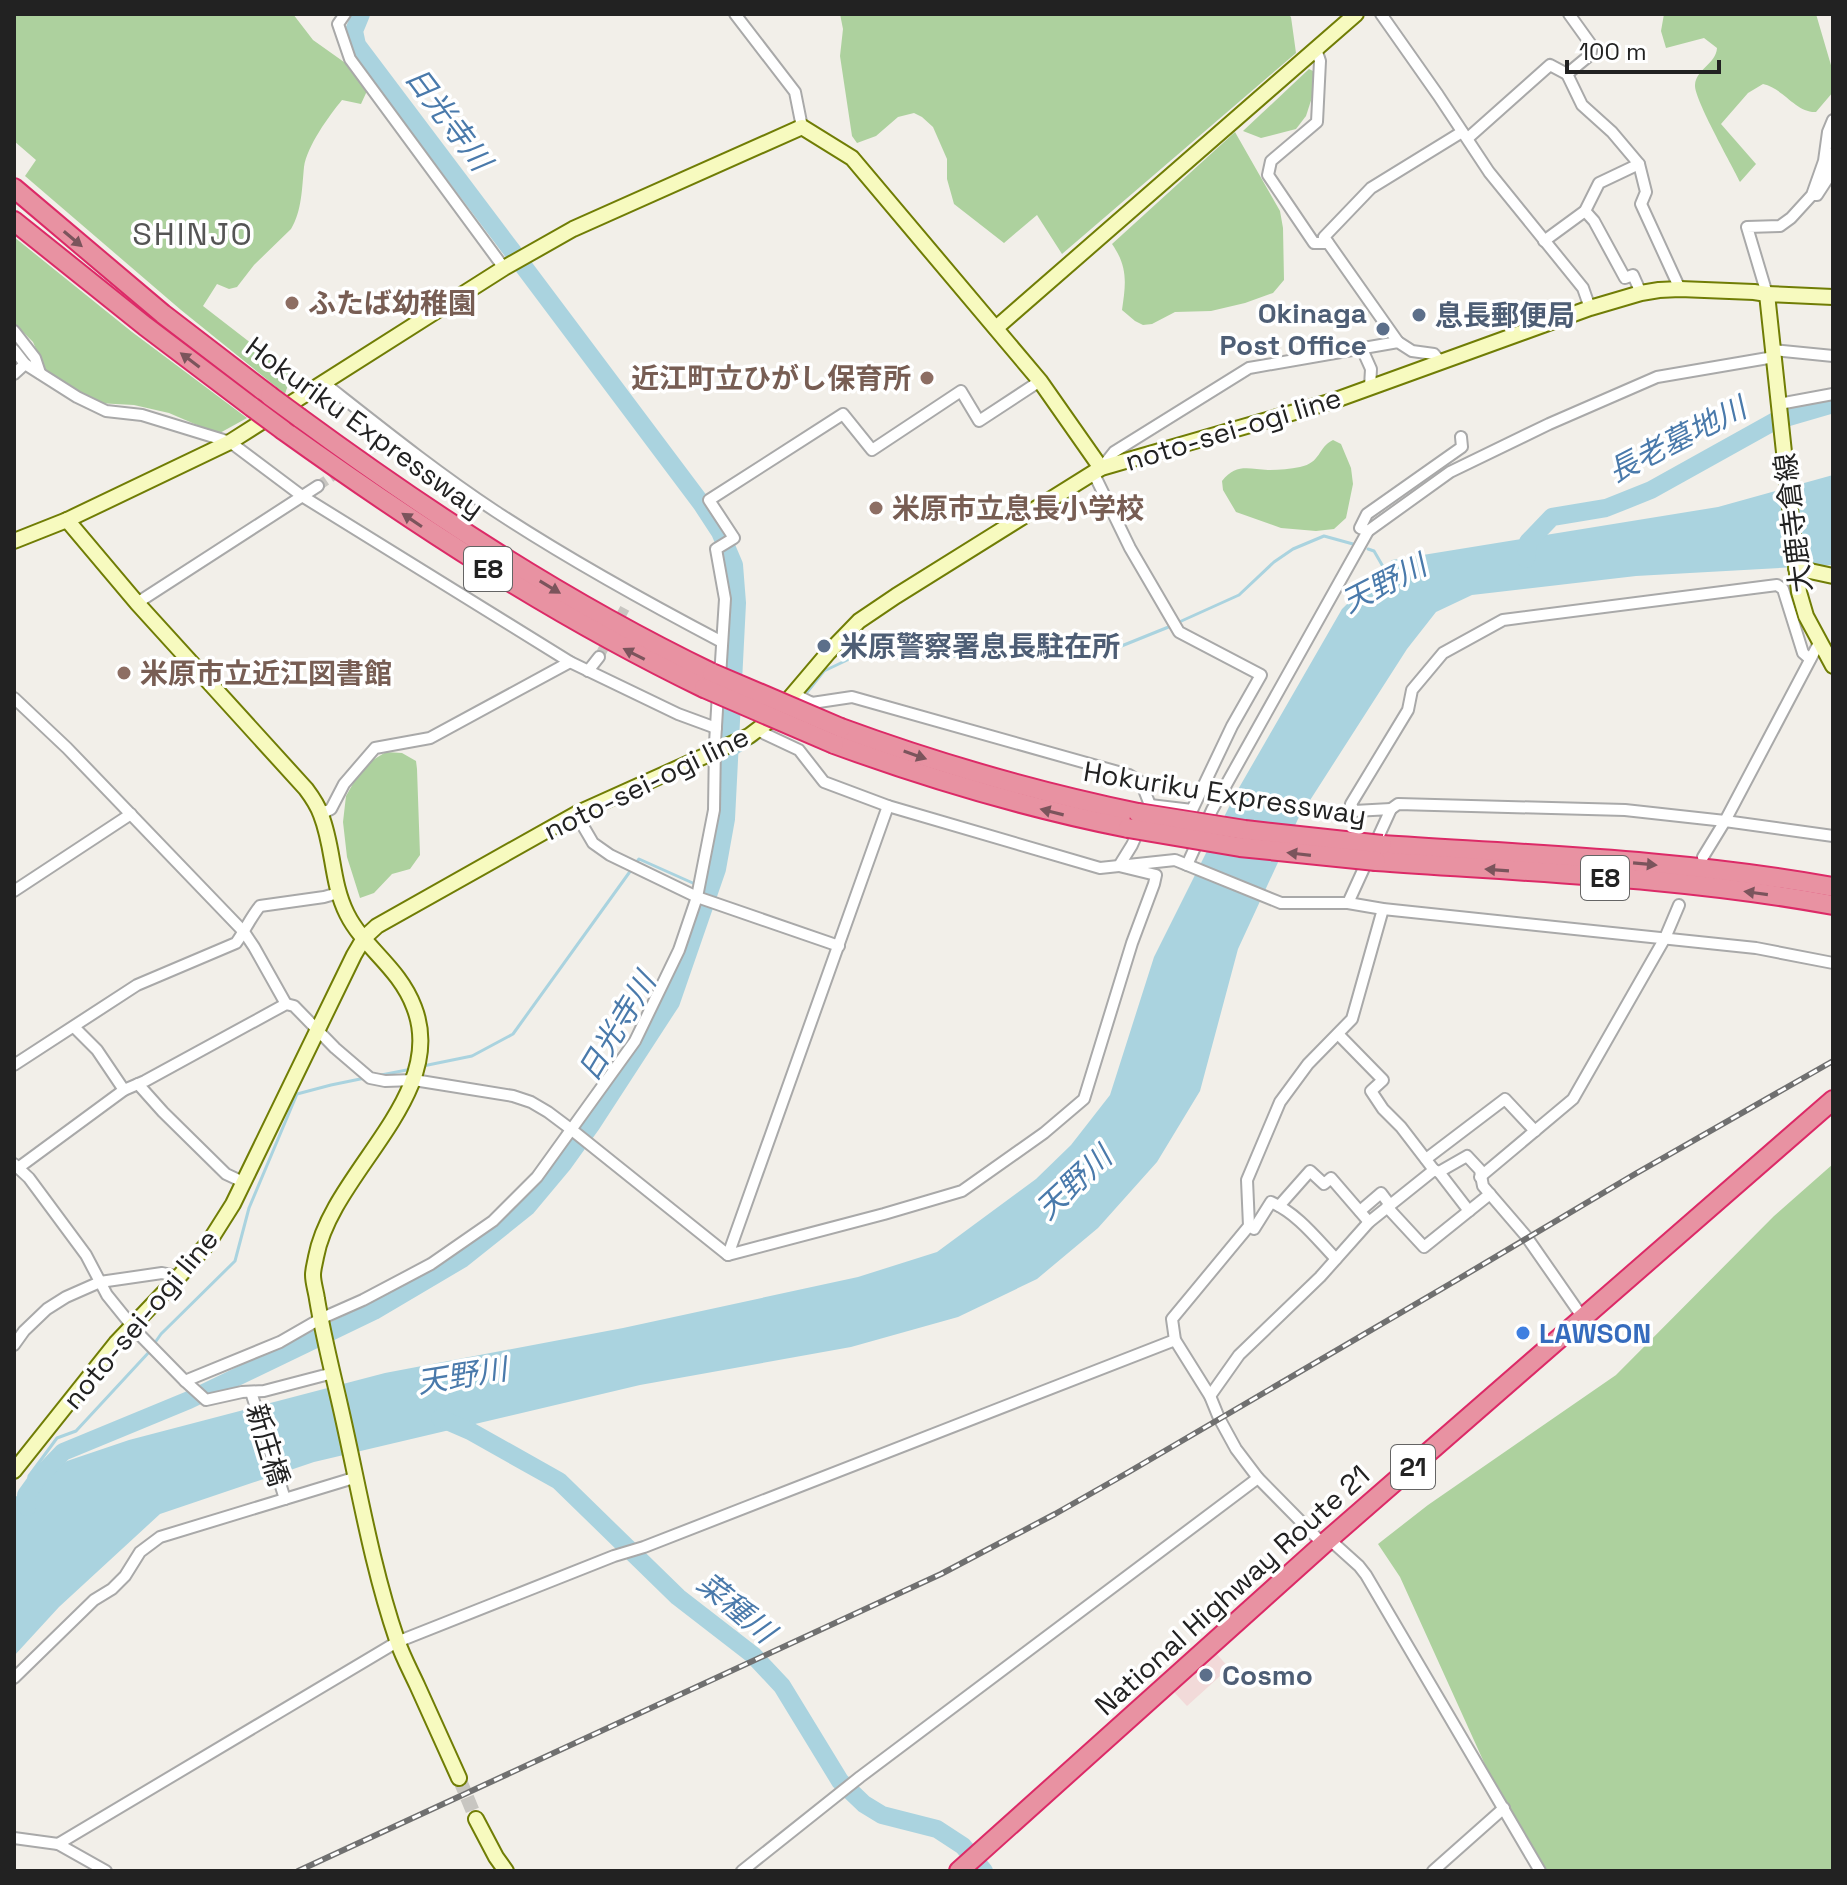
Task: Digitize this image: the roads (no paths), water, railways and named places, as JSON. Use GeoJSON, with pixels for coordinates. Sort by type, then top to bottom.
{"type":"FeatureCollection","features":[{"type":"Feature","properties":{"kind":"highway","name":"Hokuriku Expressway"},"geometry":{"type":"LineString","coordinates":[[14,188],[163,314],[270,396],[422,505],[528,574],[708,681]]}},
{"type":"Feature","properties":{"kind":"highway","name":"Hokuriku Expressway"},"geometry":{"type":"LineString","coordinates":[[14,221],[145,326],[283,430],[517,587],[613,643],[838,736],[925,776],[1070,816],[1139,816],[1240,847],[1694,868],[1833,887]]}},
{"type":"Feature","properties":{"kind":"highway","name":"Hokuriku Expressway"},"geometry":{"type":"LineString","coordinates":[[1379,853],[1687,884],[1828,905]]}},
{"type":"Feature","properties":{"kind":"highway","name":"National Highway Route 21"},"geometry":{"type":"LineString","coordinates":[[959,1871],[1327,1542],[1833,1100]]}},
{"type":"Feature","properties":{"kind":"street"},"geometry":{"type":"LineString","coordinates":[[345,14],[338,24],[350,59],[504,268]]}},
{"type":"Feature","properties":{"kind":"street"},"geometry":{"type":"LineString","coordinates":[[735,14],[795,92],[802,127],[852,158],[1040,381],[1097,470],[1130,548],[1179,632],[1261,675],[1232,726],[1192,810],[1139,816]]}},
{"type":"Feature","properties":{"kind":"street"},"geometry":{"type":"LineString","coordinates":[[996,328],[1356,14]]}},
{"type":"Feature","properties":{"kind":"street"},"geometry":{"type":"LineString","coordinates":[[1381,14],[1489,172],[1583,288],[1590,308]]}},
{"type":"Feature","properties":{"kind":"street"},"geometry":{"type":"LineString","coordinates":[[1567,74],[1590,55],[1592,46],[1569,14]]}},
{"type":"Feature","properties":{"kind":"street"},"geometry":{"type":"LineString","coordinates":[[1316,49],[1320,61],[1317,122],[1271,161],[1268,175],[1314,243],[1328,243]]}},
{"type":"Feature","properties":{"kind":"street"},"geometry":{"type":"LineString","coordinates":[[1440,361],[1434,354],[1412,351],[1398,342],[1324,237],[1371,188],[1465,135],[1550,65],[1567,74],[1582,105],[1612,132],[1639,164],[1646,192],[1641,204],[1680,289]]}},
{"type":"Feature","properties":{"kind":"street"},"geometry":{"type":"LineString","coordinates":[[1833,120],[1812,195],[1780,226],[1747,227],[1767,294],[1833,297]]}},
{"type":"Feature","properties":{"kind":"street"},"geometry":{"type":"LineString","coordinates":[[14,541],[67,520],[230,442],[504,268],[573,229],[802,127]]}},
{"type":"Feature","properties":{"kind":"street"},"geometry":{"type":"LineString","coordinates":[[1812,195],[1817,195],[1829,181],[1830,154],[1833,154]]}},
{"type":"Feature","properties":{"kind":"street"},"geometry":{"type":"LineString","coordinates":[[1544,241],[1585,211],[1599,183],[1639,164]]}},
{"type":"Feature","properties":{"kind":"street"},"geometry":{"type":"LineString","coordinates":[[1585,211],[1594,221],[1625,278],[1633,275],[1641,293]]}},
{"type":"Feature","properties":{"kind":"street","name":"noto-sei-ogi line"},"geometry":{"type":"LineString","coordinates":[[14,1471],[116,1343],[209,1242],[233,1204],[340,982],[364,938],[377,926],[576,814],[759,730],[859,621],[1097,470],[1333,401],[1590,308],[1641,293],[1680,289],[1767,294]]}},
{"type":"Feature","properties":{"kind":"street","name":"大鹿寺倉線"},"geometry":{"type":"LineString","coordinates":[[1767,294],[1799,592],[1806,616],[1833,666]]}},
{"type":"Feature","properties":{"kind":"street"},"geometry":{"type":"LineString","coordinates":[[14,331],[35,358],[40,373]]}},
{"type":"Feature","properties":{"kind":"street"},"geometry":{"type":"LineString","coordinates":[[1097,470],[1114,452],[1249,368],[1398,342]]}},
{"type":"Feature","properties":{"kind":"street"},"geometry":{"type":"LineString","coordinates":[[1362,349],[1371,369],[1370,387]]}},
{"type":"Feature","properties":{"kind":"street"},"geometry":{"type":"LineString","coordinates":[[14,350],[25,364],[77,397],[106,411],[142,415],[230,442],[302,496],[570,662],[678,714],[716,728]]}},
{"type":"Feature","properties":{"kind":"street"},"geometry":{"type":"LineString","coordinates":[[1187,865],[1212,810],[1368,531],[1450,472],[1657,377],[1774,354],[1833,356]]}},
{"type":"Feature","properties":{"kind":"street"},"geometry":{"type":"LineString","coordinates":[[14,374],[25,364]]}},
{"type":"Feature","properties":{"kind":"street"},"geometry":{"type":"LineString","coordinates":[[188,1383],[321,1323],[431,1264],[493,1221],[537,1177],[574,1131],[635,1041],[679,950],[697,897],[714,810],[725,599],[716,549],[734,538],[709,500],[843,414],[872,450],[961,391],[979,421],[1040,381]]}},
{"type":"Feature","properties":{"kind":"street"},"geometry":{"type":"LineString","coordinates":[[324,383],[390,436],[494,510],[632,595],[722,642]]}},
{"type":"Feature","properties":{"kind":"street"},"geometry":{"type":"LineString","coordinates":[[1779,404],[1833,394]]}},
{"type":"Feature","properties":{"kind":"street"},"geometry":{"type":"LineString","coordinates":[[377,445],[390,436]]}},
{"type":"Feature","properties":{"kind":"street"},"geometry":{"type":"LineString","coordinates":[[1368,531],[1360,528],[1367,514],[1462,447],[1461,437]]}},
{"type":"Feature","properties":{"kind":"street"},"geometry":{"type":"LineString","coordinates":[[137,603],[318,486]]}},
{"type":"Feature","properties":{"kind":"street"},"geometry":{"type":"LineString","coordinates":[[67,520],[137,603],[306,789],[321,814],[338,893],[349,918],[393,969],[415,1007],[420,1028],[420,1055],[414,1080],[399,1110],[329,1218],[319,1244],[313,1274],[321,1323],[373,1551],[397,1642],[459,1778]]}},
{"type":"Feature","properties":{"kind":"street"},"geometry":{"type":"LineString","coordinates":[[1795,565],[1833,576]]}},
{"type":"Feature","properties":{"kind":"street"},"geometry":{"type":"LineString","coordinates":[[1391,809],[1354,811],[1351,804],[1408,710],[1412,690],[1443,653],[1503,620],[1777,585],[1783,589],[1803,653],[1810,659]]}},
{"type":"Feature","properties":{"kind":"street"},"geometry":{"type":"LineString","coordinates":[[625,608],[632,595]]}},
{"type":"Feature","properties":{"kind":"street"},"geometry":{"type":"LineString","coordinates":[[1703,857],[1819,643]]}},
{"type":"Feature","properties":{"kind":"street"},"geometry":{"type":"LineString","coordinates":[[588,671],[599,657]]}},
{"type":"Feature","properties":{"kind":"street"},"geometry":{"type":"LineString","coordinates":[[321,814],[331,809],[344,784],[375,748],[430,738],[570,662]]}},
{"type":"Feature","properties":{"kind":"street"},"geometry":{"type":"LineString","coordinates":[[794,694],[812,703],[852,697],[1129,775],[1141,782],[1139,816],[1132,845],[1119,866]]}},
{"type":"Feature","properties":{"kind":"street"},"geometry":{"type":"LineString","coordinates":[[14,698],[67,748],[244,932],[286,1004]]}},
{"type":"Feature","properties":{"kind":"street"},"geometry":{"type":"LineString","coordinates":[[759,730],[799,750],[824,782],[888,806],[1100,868],[1175,860],[1281,903],[1348,903],[1756,948],[1833,963]]}},
{"type":"Feature","properties":{"kind":"street"},"geometry":{"type":"LineString","coordinates":[[1348,903],[1391,809],[1398,804],[1625,810],[1833,836]]}},
{"type":"Feature","properties":{"kind":"street"},"geometry":{"type":"LineString","coordinates":[[728,1255],[888,806]]}},
{"type":"Feature","properties":{"kind":"street"},"geometry":{"type":"LineString","coordinates":[[14,891],[131,814]]}},
{"type":"Feature","properties":{"kind":"street"},"geometry":{"type":"LineString","coordinates":[[576,814],[593,843],[610,855],[697,897],[839,946]]}},
{"type":"Feature","properties":{"kind":"street"},"geometry":{"type":"LineString","coordinates":[[728,1255],[962,1191],[1044,1133],[1084,1099],[1156,875],[1119,866]]}},
{"type":"Feature","properties":{"kind":"street"},"geometry":{"type":"LineString","coordinates":[[14,1065],[137,985],[236,943],[260,906],[338,893]]}},
{"type":"Feature","properties":{"kind":"street"},"geometry":{"type":"LineString","coordinates":[[1480,1177],[1573,1099],[1665,938],[1679,905]]}},
{"type":"Feature","properties":{"kind":"street"},"geometry":{"type":"LineString","coordinates":[[1383,909],[1352,1019],[1308,1064],[1280,1102],[1247,1180],[1249,1226],[1172,1319],[1175,1340],[1210,1396],[1236,1449],[1258,1478],[1366,1575],[1540,1871]]}},
{"type":"Feature","properties":{"kind":"street"},"geometry":{"type":"LineString","coordinates":[[128,1321],[107,1295],[86,1255],[29,1178],[16,1166],[124,1090],[286,1004],[294,1006],[370,1078],[414,1080],[513,1096],[531,1102],[574,1131],[728,1255]]}},
{"type":"Feature","properties":{"kind":"street"},"geometry":{"type":"LineString","coordinates":[[74,1027],[97,1050],[124,1090]]}},
{"type":"Feature","properties":{"kind":"street"},"geometry":{"type":"LineString","coordinates":[[1338,1034],[1383,1080],[1371,1091],[1469,1211]]}},
{"type":"Feature","properties":{"kind":"street"},"geometry":{"type":"LineString","coordinates":[[138,1084],[226,1174],[243,1182]]}},
{"type":"Feature","properties":{"kind":"street"},"geometry":{"type":"LineString","coordinates":[[1426,1159],[1505,1099],[1535,1131]]}},
{"type":"Feature","properties":{"kind":"street"},"geometry":{"type":"LineString","coordinates":[[1210,1396],[1239,1355],[1369,1222],[1437,1171],[1467,1156],[1480,1170],[1483,1186],[1526,1236],[1583,1318]]}},
{"type":"Feature","properties":{"kind":"street"},"geometry":{"type":"LineString","coordinates":[[1279,1206],[1310,1171],[1324,1184],[1331,1178],[1369,1222]]}},
{"type":"Feature","properties":{"kind":"street"},"geometry":{"type":"LineString","coordinates":[[1360,1211],[1381,1193],[1388,1206],[1424,1247],[1490,1194]]}},
{"type":"Feature","properties":{"kind":"street"},"geometry":{"type":"LineString","coordinates":[[1249,1226],[1254,1229],[1271,1202],[1299,1220],[1336,1259]]}},
{"type":"Feature","properties":{"kind":"street"},"geometry":{"type":"LineString","coordinates":[[14,1345],[47,1309],[100,1282],[162,1273],[172,1275],[176,1280]]}},
{"type":"Feature","properties":{"kind":"street"},"geometry":{"type":"LineString","coordinates":[[139,1334],[206,1400],[264,1391],[333,1374]]}},
{"type":"Feature","properties":{"kind":"street"},"geometry":{"type":"LineString","coordinates":[[58,1844],[397,1642],[1175,1340]]}},
{"type":"Feature","properties":{"kind":"street","name":"新庄橋"},"geometry":{"type":"LineString","coordinates":[[251,1392],[285,1499]]}},
{"type":"Feature","properties":{"kind":"street"},"geometry":{"type":"LineString","coordinates":[[14,1678],[94,1600],[112,1589],[125,1576],[140,1552],[160,1537],[285,1499],[356,1473]]}},
{"type":"Feature","properties":{"kind":"street"},"geometry":{"type":"LineString","coordinates":[[742,1871],[860,1777],[1258,1478]]}},
{"type":"Feature","properties":{"kind":"street"},"geometry":{"type":"LineString","coordinates":[[1433,1871],[1504,1808]]}},
{"type":"Feature","properties":{"kind":"street"},"geometry":{"type":"LineString","coordinates":[[476,1819],[506,1871]]}},
{"type":"Feature","properties":{"kind":"street"},"geometry":{"type":"LineString","coordinates":[[14,1838],[58,1844],[106,1871]]}},
{"type":"Feature","properties":{"kind":"water","name":"天野川"},"geometry":{"type":"Polygon","coordinates":[[[1833,475],[1833,565],[1636,576],[1472,595],[1436,612],[1407,649],[1298,819],[1238,949],[1200,1091],[1157,1162],[1098,1228],[1037,1279],[958,1317],[851,1347],[640,1385],[314,1462],[160,1514],[59,1607],[14,1656],[14,1498],[67,1461],[129,1440],[385,1373],[623,1328],[858,1277],[937,1252],[1036,1179],[1071,1145],[1110,1095],[1154,957],[1236,793],[1342,609],[1392,560],[1718,507],[1833,475]]]}},
{"type":"Feature","properties":{"kind":"waterway","name":"日光寺川"},"geometry":{"type":"LineString","coordinates":[[361,14],[354,31],[357,45],[513,252]]}},
{"type":"Feature","properties":{"kind":"waterway","name":"日光寺川"},"geometry":{"type":"LineString","coordinates":[[27,1507],[26,1495],[63,1452],[189,1400],[374,1311],[462,1259],[527,1207],[563,1164],[671,1002],[717,869],[726,819],[737,603],[734,565],[720,532],[701,503],[524,267]]}},
{"type":"Feature","properties":{"kind":"waterway","name":"長老墓地川"},"geometry":{"type":"LineString","coordinates":[[1526,559],[1528,542],[1552,517],[1606,508],[1651,490],[1775,421],[1833,404]]}},
{"type":"Feature","properties":{"kind":"waterway"},"geometry":{"type":"LineString","coordinates":[[1177,623],[1239,595],[1274,562],[1293,549],[1324,536],[1353,544]]}},
{"type":"Feature","properties":{"kind":"waterway","name":"天野川"},"geometry":{"type":"LineString","coordinates":[[1368,549],[1374,551],[1385,570]]}},
{"type":"Feature","properties":{"kind":"waterway"},"geometry":{"type":"LineString","coordinates":[[804,696],[824,671],[864,652],[904,659],[1119,647],[1171,626]]}},
{"type":"Feature","properties":{"kind":"waterway"},"geometry":{"type":"LineString","coordinates":[[716,766],[757,740]]}},
{"type":"Feature","properties":{"kind":"waterway"},"geometry":{"type":"LineString","coordinates":[[423,1066],[472,1056],[513,1034],[639,859],[695,884],[696,880]]}},
{"type":"Feature","properties":{"kind":"waterway"},"geometry":{"type":"LineString","coordinates":[[376,1076],[412,1069]]}},
{"type":"Feature","properties":{"kind":"waterway"},"geometry":{"type":"LineString","coordinates":[[154,1344],[235,1261],[249,1208],[297,1094],[365,1078]]}},
{"type":"Feature","properties":{"kind":"waterway"},"geometry":{"type":"LineString","coordinates":[[27,1492],[29,1476],[57,1438],[76,1431],[150,1351]]}},
{"type":"Feature","properties":{"kind":"waterway","name":"菜種川"},"geometry":{"type":"LineString","coordinates":[[440,1418],[470,1431],[559,1481],[678,1597],[753,1655],[782,1686],[840,1781],[864,1804],[882,1815],[937,1829],[963,1846],[984,1871]]}},
{"type":"Feature","properties":{"kind":"tunnel"},"geometry":{"type":"LineString","coordinates":[[318,486],[343,469]]}},
{"type":"Feature","properties":{"kind":"tunnel"},"geometry":{"type":"LineString","coordinates":[[599,657],[625,608]]}},
{"type":"Feature","properties":{"kind":"tunnel"},"geometry":{"type":"LineString","coordinates":[[459,1778],[476,1819]]}},
{"type":"Feature","properties":{"kind":"railway"},"geometry":{"type":"LineString","coordinates":[[298,1871],[941,1574],[1055,1514],[1833,1061]]}},
{"type":"Feature","properties":{"kind":"place","name":"ふたば幼稚園"},"geometry":{"type":"Point","coordinates":[292,303]}},
{"type":"Feature","properties":{"kind":"place","name":"息長郵便局"},"geometry":{"type":"Point","coordinates":[1419,315]}},
{"type":"Feature","properties":{"kind":"place","name":"Okinaga Post Office"},"geometry":{"type":"Point","coordinates":[1383,329]}},
{"type":"Feature","properties":{"kind":"place","name":"近江町立ひがし保育所"},"geometry":{"type":"Point","coordinates":[927,378]}},
{"type":"Feature","properties":{"kind":"place","name":"米原市立息長小学校"},"geometry":{"type":"Point","coordinates":[876,508]}},
{"type":"Feature","properties":{"kind":"place","name":"米原警察署息長駐在所"},"geometry":{"type":"Point","coordinates":[824,646]}},
{"type":"Feature","properties":{"kind":"place","name":"米原市立近江図書館"},"geometry":{"type":"Point","coordinates":[124,673]}},
{"type":"Feature","properties":{"kind":"place","name":"LAWSON"},"geometry":{"type":"Point","coordinates":[1523,1333]}},
{"type":"Feature","properties":{"kind":"place","name":"Cosmo"},"geometry":{"type":"Point","coordinates":[1206,1675]}},
{"type":"Feature","properties":{"kind":"district","name":"SHINJO"},"geometry":{"type":"Point","coordinates":[193,234]}}]}
